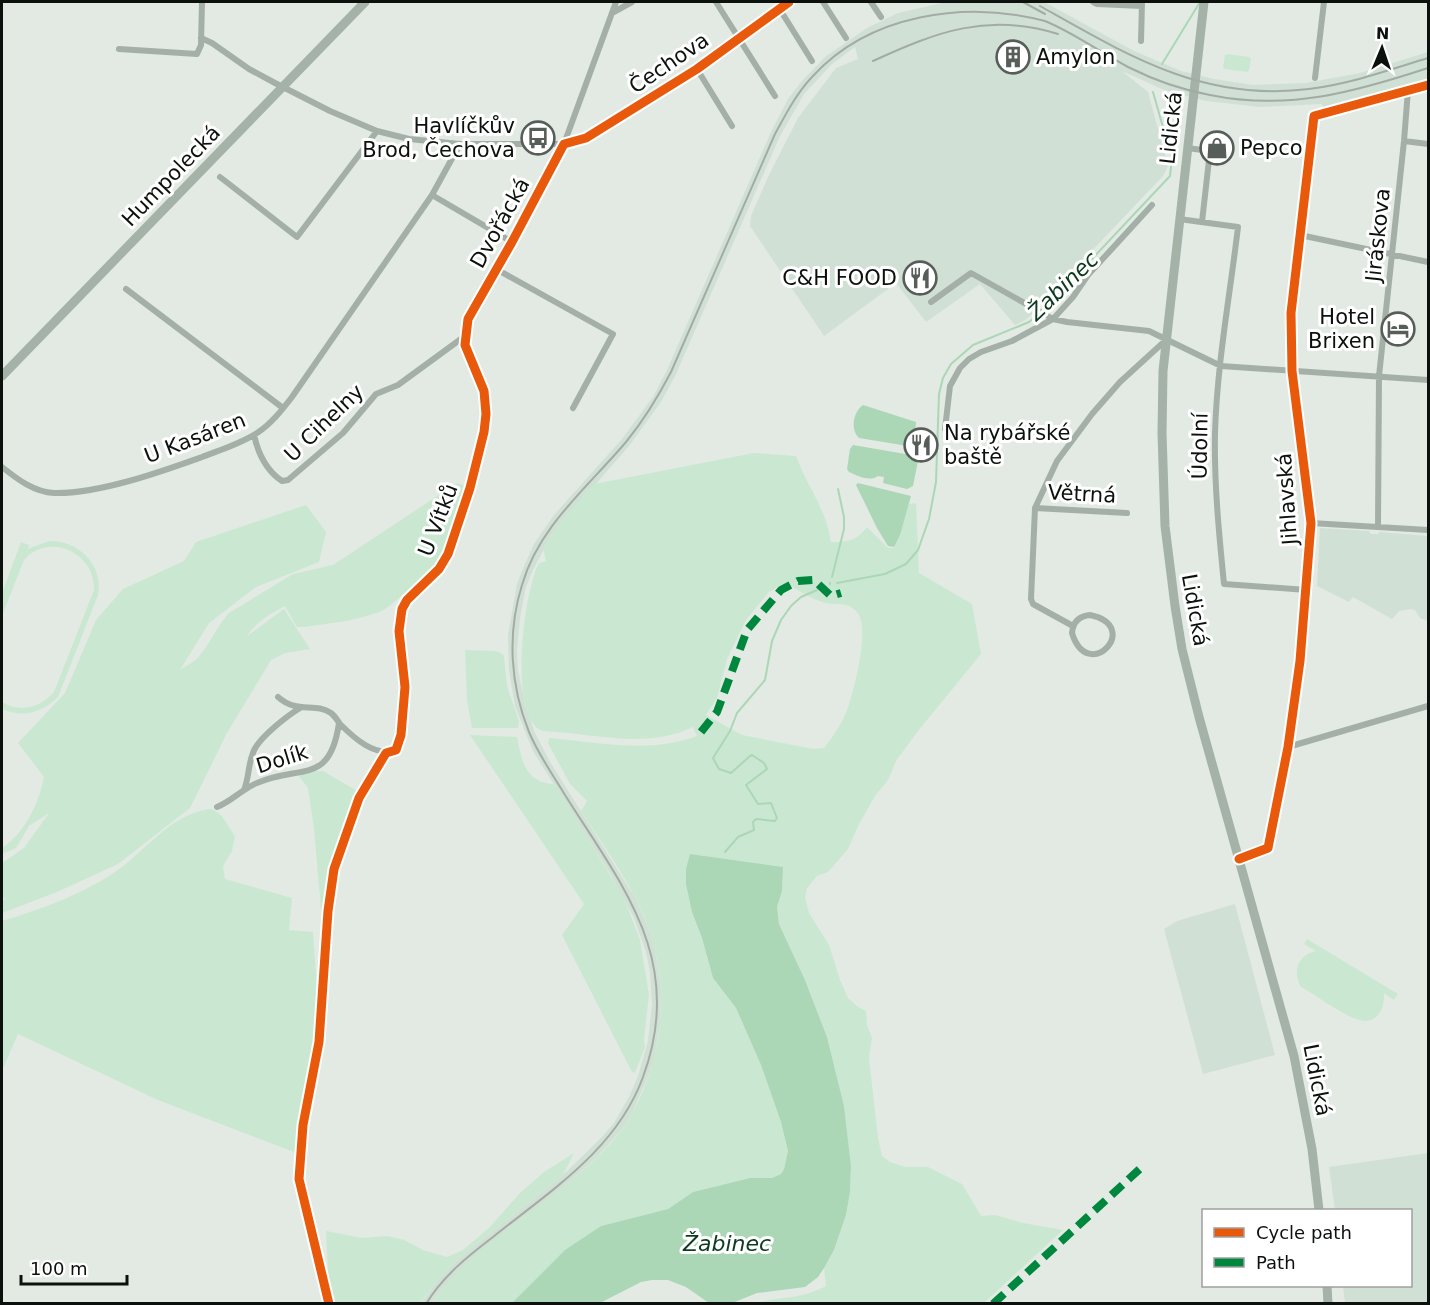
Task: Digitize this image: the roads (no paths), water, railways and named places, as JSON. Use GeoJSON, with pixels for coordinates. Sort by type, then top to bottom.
{"type":"FeatureCollection","features":[{"type":"Feature","properties":{"kind":"main road","name":"Humpolecká"},"geometry":{"type":"LineString","coordinates":[[2,376],[365,2]]}},
{"type":"Feature","properties":{"kind":"main road","name":"Lidická"},"geometry":{"type":"LineString","coordinates":[[1204,2],[1166,340],[1162,410],[1162,482],[1165,526],[1174,606],[1193,696],[1294,1056],[1312,1149],[1319,1209]]}},
{"type":"Feature","properties":{"kind":"main road"},"geometry":{"type":"LineString","coordinates":[[1327,1287],[1328,1304]]}},
{"type":"Feature","properties":{"kind":"street"},"geometry":{"type":"LineString","coordinates":[[119,49],[195,54],[200,50],[202,2]]}},
{"type":"Feature","properties":{"kind":"street","name":"Dvořácká"},"geometry":{"type":"LineString","coordinates":[[468,319],[564,144],[616,2]]}},
{"type":"Feature","properties":{"kind":"street"},"geometry":{"type":"LineString","coordinates":[[612,14],[632,2]]}},
{"type":"Feature","properties":{"kind":"street"},"geometry":{"type":"LineString","coordinates":[[716,2],[775,96]]}},
{"type":"Feature","properties":{"kind":"street","name":"Čechova"},"geometry":{"type":"LineString","coordinates":[[564,144],[586,138],[697,69],[789,2]]}},
{"type":"Feature","properties":{"kind":"street"},"geometry":{"type":"LineString","coordinates":[[823,2],[846,38]]}},
{"type":"Feature","properties":{"kind":"street"},"geometry":{"type":"LineString","coordinates":[[871,2],[881,17]]}},
{"type":"Feature","properties":{"kind":"street"},"geometry":{"type":"LineString","coordinates":[[1093,2],[1142,4],[1141,41]]}},
{"type":"Feature","properties":{"kind":"street"},"geometry":{"type":"LineString","coordinates":[[1315,78],[1324,2]]}},
{"type":"Feature","properties":{"kind":"street"},"geometry":{"type":"LineString","coordinates":[[779,8],[812,61]]}},
{"type":"Feature","properties":{"kind":"street"},"geometry":{"type":"LineString","coordinates":[[201,39],[212,43],[252,71],[377,132],[409,139],[460,144],[564,144]]}},
{"type":"Feature","properties":{"kind":"street"},"geometry":{"type":"LineString","coordinates":[[697,69],[732,126]]}},
{"type":"Feature","properties":{"kind":"street"},"geometry":{"type":"LineString","coordinates":[[1408,90],[1428,85]]}},
{"type":"Feature","properties":{"kind":"street","name":"Jihlavská"},"geometry":{"type":"LineString","coordinates":[[1239,859],[1268,848],[1288,747],[1300,660],[1311,523],[1292,371],[1291,306],[1314,116],[1408,90]]}},
{"type":"Feature","properties":{"kind":"street","name":"Jiráskova"},"geometry":{"type":"LineString","coordinates":[[1378,527],[1379,376],[1408,90]]}},
{"type":"Feature","properties":{"kind":"street"},"geometry":{"type":"LineString","coordinates":[[220,177],[297,237],[377,132]]}},
{"type":"Feature","properties":{"kind":"street"},"geometry":{"type":"LineString","coordinates":[[1404,141],[1428,144]]}},
{"type":"Feature","properties":{"kind":"street","name":"U Kasáren"},"geometry":{"type":"LineString","coordinates":[[2,467],[19,481],[43,491],[54,493],[82,490],[180,464],[237,444],[254,435],[272,421],[283,408],[432,195],[460,144]]}},
{"type":"Feature","properties":{"kind":"street"},"geometry":{"type":"LineString","coordinates":[[1179,219],[1202,222],[1210,151],[1187,148]]}},
{"type":"Feature","properties":{"kind":"street"},"geometry":{"type":"LineString","coordinates":[[432,195],[512,242]]}},
{"type":"Feature","properties":{"kind":"street"},"geometry":{"type":"LineString","coordinates":[[945,429],[950,386],[960,368],[969,358],[1012,341],[1053,319],[1073,297],[1088,274],[1152,205]]}},
{"type":"Feature","properties":{"kind":"street","name":"Údolní"},"geometry":{"type":"LineString","coordinates":[[1202,222],[1238,227],[1215,432],[1216,505],[1224,584],[1307,590]]}},
{"type":"Feature","properties":{"kind":"street"},"geometry":{"type":"LineString","coordinates":[[1300,235],[1428,262]]}},
{"type":"Feature","properties":{"kind":"street"},"geometry":{"type":"LineString","coordinates":[[496,269],[613,334],[573,408]]}},
{"type":"Feature","properties":{"kind":"street"},"geometry":{"type":"LineString","coordinates":[[932,302],[971,273],[1053,319],[1149,331],[1221,366],[1428,380]]}},
{"type":"Feature","properties":{"kind":"street"},"geometry":{"type":"LineString","coordinates":[[126,289],[283,408]]}},
{"type":"Feature","properties":{"kind":"street","name":"U Vítků"},"geometry":{"type":"LineString","coordinates":[[386,753],[396,750],[404,708],[405,687],[399,631],[402,609],[407,600],[439,569],[448,554],[470,488],[484,432],[486,414],[484,391],[465,345],[468,319]]}},
{"type":"Feature","properties":{"kind":"street","name":"U Cihelny"},"geometry":{"type":"LineString","coordinates":[[254,435],[258,450],[265,462],[282,482],[288,480],[343,433],[376,394],[398,385],[465,336]]}},
{"type":"Feature","properties":{"kind":"street"},"geometry":{"type":"LineString","coordinates":[[1073,626],[1034,604],[1031,599],[1035,508],[1057,461],[1092,414],[1120,382],[1166,340]]}},
{"type":"Feature","properties":{"kind":"street","name":"Větrná"},"geometry":{"type":"LineString","coordinates":[[1035,508],[1127,513]]}},
{"type":"Feature","properties":{"kind":"street"},"geometry":{"type":"LineString","coordinates":[[1311,523],[1428,530]]}},
{"type":"Feature","properties":{"kind":"street"},"geometry":{"type":"LineString","coordinates":[[1090,615],[1102,619],[1113,633],[1111,645],[1102,653],[1086,652],[1076,643],[1072,633],[1073,626],[1079,618],[1084,616],[1090,615]]}},
{"type":"Feature","properties":{"kind":"street","name":"Dolík"},"geometry":{"type":"LineString","coordinates":[[278,697],[300,708],[325,710],[333,714],[339,723],[369,748],[386,753]]}},
{"type":"Feature","properties":{"kind":"street"},"geometry":{"type":"LineString","coordinates":[[1288,747],[1428,706]]}},
{"type":"Feature","properties":{"kind":"street","name":"Dolík"},"geometry":{"type":"LineString","coordinates":[[244,792],[255,747],[300,708]]}},
{"type":"Feature","properties":{"kind":"street","name":"Dolík"},"geometry":{"type":"LineString","coordinates":[[217,807],[228,803],[254,784],[274,776],[312,770],[324,764],[335,742],[339,723]]}},
{"type":"Feature","properties":{"kind":"water"},"geometry":{"type":"Polygon","coordinates":[[[863,405],[916,422],[914,447],[859,438],[854,430],[854,421],[863,405]]]}},
{"type":"Feature","properties":{"kind":"water"},"geometry":{"type":"Polygon","coordinates":[[[853,445],[917,456],[913,486],[907,489],[883,483],[884,477],[860,477],[849,472],[847,469],[850,449],[853,445]]]}},
{"type":"Feature","properties":{"kind":"water"},"geometry":{"type":"Polygon","coordinates":[[[858,483],[911,496],[900,535],[894,547],[888,546],[877,528],[856,485],[858,483]]]}},
{"type":"Feature","properties":{"kind":"water","name":"Žabinec"},"geometry":{"type":"Polygon","coordinates":[[[690,854],[783,867],[782,891],[777,907],[779,924],[805,980],[827,1037],[844,1106],[851,1166],[850,1192],[846,1215],[834,1250],[818,1277],[805,1287],[757,1293],[732,1303],[709,1303],[686,1287],[668,1280],[652,1280],[641,1282],[600,1303],[512,1303],[565,1250],[601,1226],[668,1209],[693,1192],[750,1178],[772,1178],[781,1174],[784,1169],[788,1151],[781,1122],[761,1065],[736,1008],[713,978],[692,912],[686,884],[686,869],[690,854]]]}},
{"type":"Feature","properties":{"kind":"waterway","name":"Žabinec"},"geometry":{"type":"LineString","coordinates":[[1162,64],[1200,2]]}},
{"type":"Feature","properties":{"kind":"waterway","name":"Žabinec"},"geometry":{"type":"LineString","coordinates":[[837,583],[885,574],[906,564],[918,550],[929,519],[936,482],[939,394],[943,378],[951,364],[973,345],[1029,322],[1043,311],[1170,176],[1172,159],[1153,92]]}},
{"type":"Feature","properties":{"kind":"waterway"},"geometry":{"type":"LineString","coordinates":[[832,577],[844,529],[838,489]]}},
{"type":"Feature","properties":{"kind":"waterway","name":"Žabinec"},"geometry":{"type":"LineString","coordinates":[[725,852],[738,837],[754,830],[753,822],[756,819],[775,821],[777,818],[771,803],[758,804],[746,785],[767,769],[764,763],[752,755],[731,773],[719,769],[713,758],[730,731],[737,713],[765,680],[772,641],[781,620],[801,597],[817,590]]}},
{"type":"Feature","properties":{"kind":"railway"},"geometry":{"type":"LineString","coordinates":[[1023,2],[1045,14]]}},
{"type":"Feature","properties":{"kind":"railway"},"geometry":{"type":"LineString","coordinates":[[1040,6],[1136,58],[1201,82],[1235,89],[1271,91],[1324,87],[1428,58]]}},
{"type":"Feature","properties":{"kind":"railway"},"geometry":{"type":"LineString","coordinates":[[426,1304],[456,1267],[580,1167],[617,1126],[643,1077],[654,1035],[657,997],[653,961],[642,927],[627,894],[546,764],[529,732],[514,677],[513,640],[517,603],[530,564],[552,526],[633,434],[666,381],[775,134],[806,84],[835,56],[861,39],[890,26],[951,13],[983,12],[1045,21],[1148,76],[1189,90],[1239,99],[1267,101],[1321,96],[1374,85],[1428,68]]}},
{"type":"Feature","properties":{"kind":"railway"},"geometry":{"type":"LineString","coordinates":[[873,61],[919,41],[963,28],[1008,25],[1058,34]]}},
{"type":"Feature","properties":{"kind":"place","name":"Amylon"},"geometry":{"type":"Point","coordinates":[1013,57]}},
{"type":"Feature","properties":{"kind":"place","name":"Havlíčkův Brod, Čechova"},"geometry":{"type":"Point","coordinates":[538,138]}},
{"type":"Feature","properties":{"kind":"place","name":"Pepco"},"geometry":{"type":"Point","coordinates":[1217,148]}},
{"type":"Feature","properties":{"kind":"place","name":"C&H FOOD"},"geometry":{"type":"Point","coordinates":[920,278]}},
{"type":"Feature","properties":{"kind":"place","name":"Hotel Brixen"},"geometry":{"type":"Point","coordinates":[1398,329]}},
{"type":"Feature","properties":{"kind":"place","name":"Na rybářské baště"},"geometry":{"type":"Point","coordinates":[921,445]}}]}
